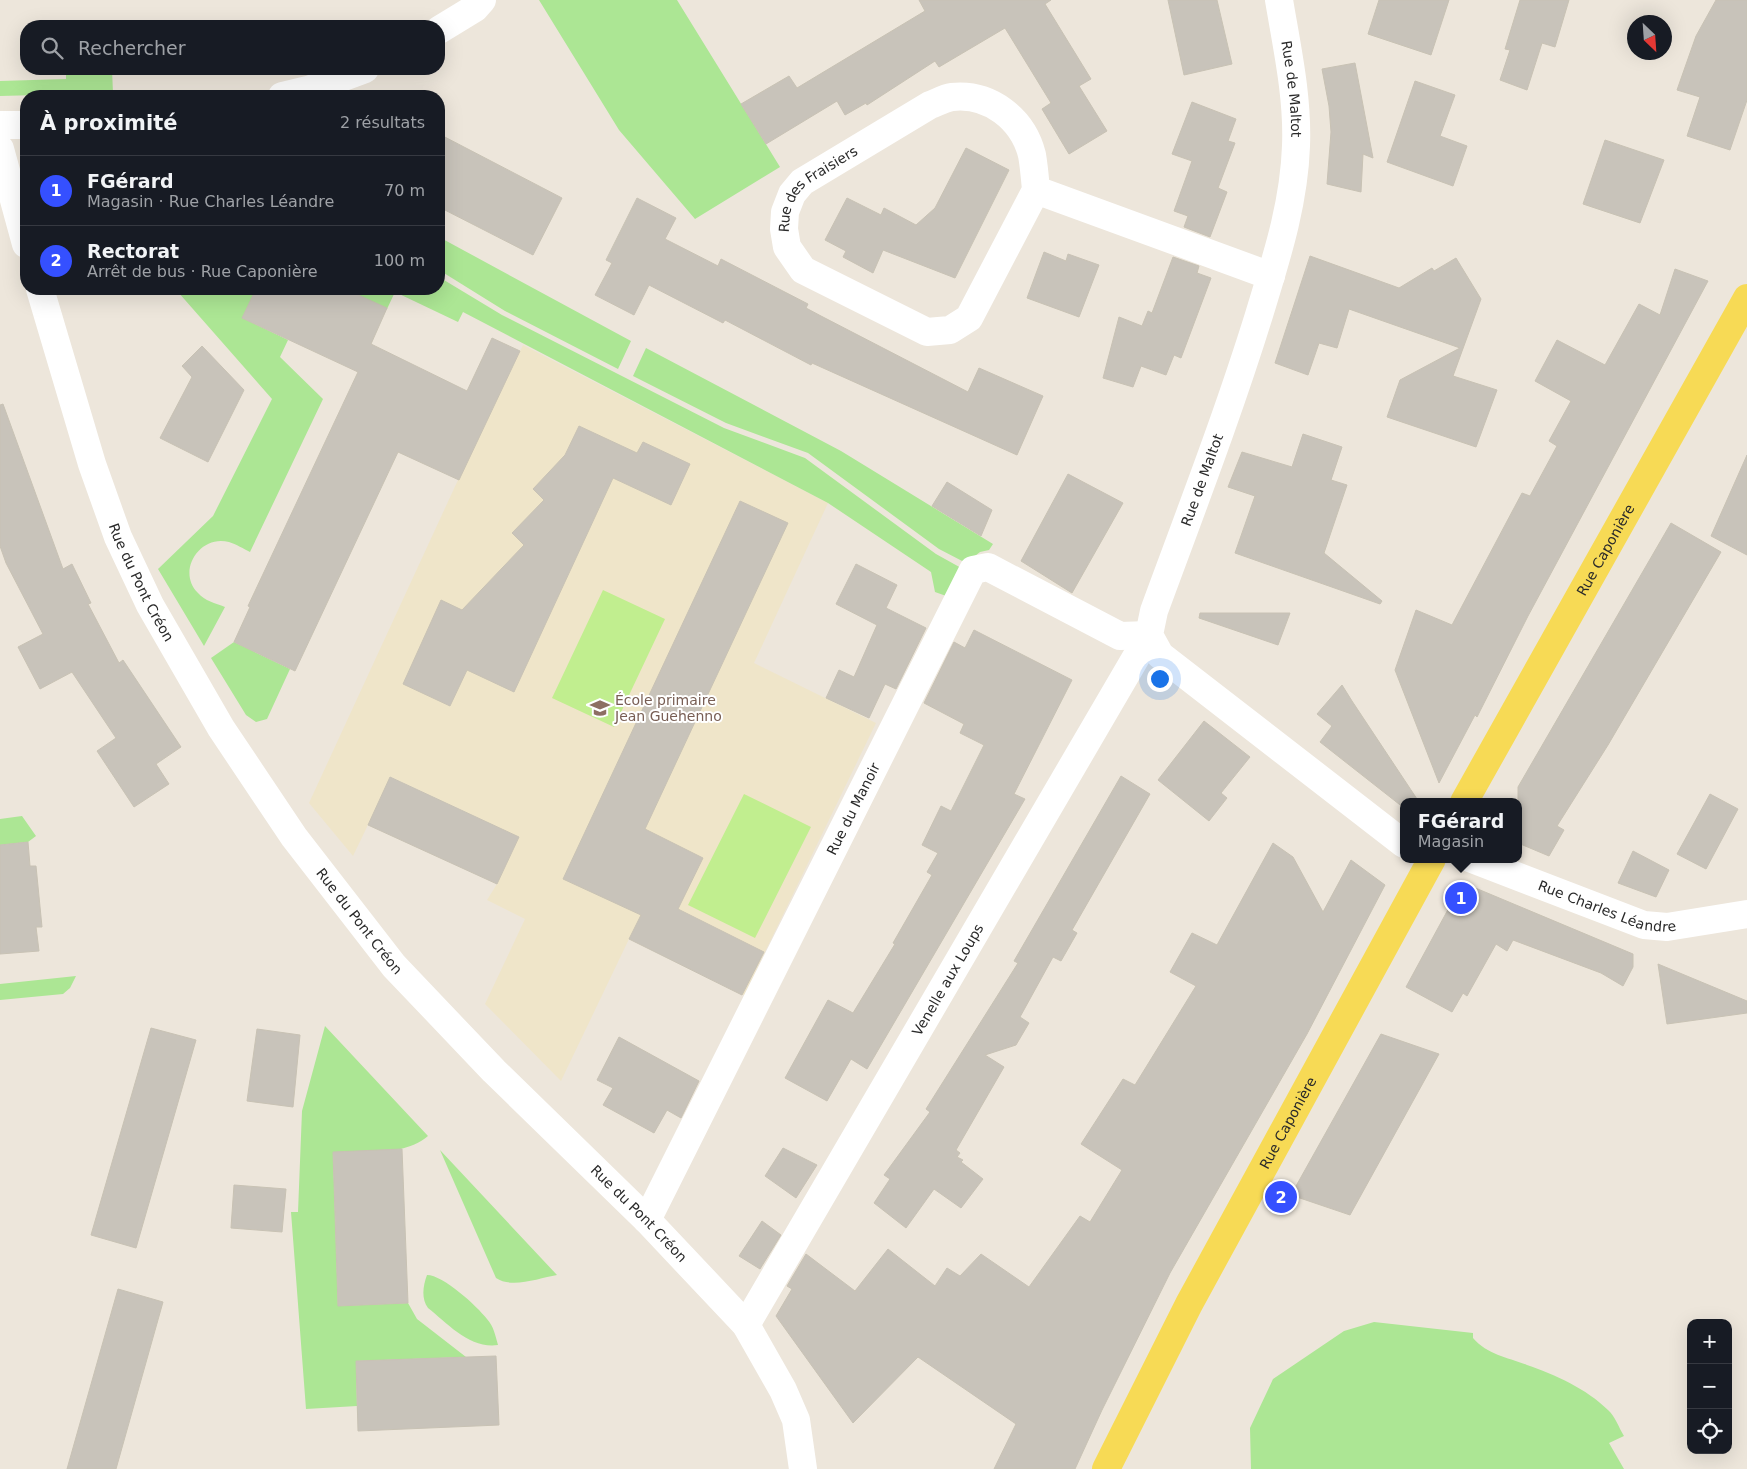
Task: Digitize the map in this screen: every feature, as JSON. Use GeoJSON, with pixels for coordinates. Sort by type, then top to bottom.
{"type":"FeatureCollection","features":[{"type":"Feature","properties":{"kind":"main road","name":"Rue Caponière"},"geometry":{"type":"LineString","coordinates":[[1466,798],[1747,298]]}},
{"type":"Feature","properties":{"kind":"main road","name":"Rue Caponière"},"geometry":{"type":"LineString","coordinates":[[1106,1469],[1189,1304],[1428,863]]}},
{"type":"Feature","properties":{"kind":"street"},"geometry":{"type":"LineString","coordinates":[[445,26],[475,8],[482,0]]}},
{"type":"Feature","properties":{"kind":"street","name":"Rue de Maltot"},"geometry":{"type":"LineString","coordinates":[[1149,635],[1154,611],[1248,350],[1284,232],[1293,189],[1296,145],[1294,91],[1278,0]]}},
{"type":"Feature","properties":{"kind":"street"},"geometry":{"type":"LineString","coordinates":[[306,90],[348,75]]}},
{"type":"Feature","properties":{"kind":"street","name":"Rue des Fraisiers"},"geometry":{"type":"LineString","coordinates":[[951,97],[978,98],[1007,112],[1023,132],[1032,155],[1036,190],[969,318],[950,330],[927,332],[803,270],[787,247],[785,212],[792,194],[802,182],[930,105],[951,97]]}},
{"type":"Feature","properties":{"kind":"street"},"geometry":{"type":"LineString","coordinates":[[0,125],[20,125]]}},
{"type":"Feature","properties":{"kind":"street"},"geometry":{"type":"LineString","coordinates":[[0,149],[20,222]]}},
{"type":"Feature","properties":{"kind":"street"},"geometry":{"type":"LineString","coordinates":[[1036,190],[1271,276]]}},
{"type":"Feature","properties":{"kind":"street","name":"Rue du Pont Créon"},"geometry":{"type":"LineString","coordinates":[[42,295],[92,464],[118,537],[150,606],[188,673],[258,783],[294,837],[394,966],[494,1071],[647,1220],[746,1325],[783,1390],[796,1420],[803,1469]]}},
{"type":"Feature","properties":{"kind":"street","name":"Rue du Manoir"},"geometry":{"type":"LineString","coordinates":[[647,1220],[973,570],[988,567],[1120,636],[1149,635]]}},
{"type":"Feature","properties":{"kind":"street"},"geometry":{"type":"LineString","coordinates":[[1149,635],[1160,655],[1400,841]]}},
{"type":"Feature","properties":{"kind":"street","name":"Venelle aux Loups"},"geometry":{"type":"LineString","coordinates":[[746,1325],[1149,635]]}},
{"type":"Feature","properties":{"kind":"street","name":"Rue Charles Léandre"},"geometry":{"type":"LineString","coordinates":[[1482,863],[1644,925],[1667,927],[1747,914]]}},
{"type":"Feature","properties":{"kind":"shaded area","name":"École primaire Jean Guehenno"},"geometry":{"type":"Polygon","coordinates":[[[523,345],[828,503],[754,663],[876,723],[744,995],[629,939],[561,1081],[485,1004],[525,919],[487,900],[497,884],[519,837],[391,777],[353,856],[309,803],[458,480],[523,345]]]}},
{"type":"Feature","properties":{"kind":"green space"},"geometry":{"type":"Polygon","coordinates":[[[539,0],[677,0],[780,167],[695,219],[619,130],[539,0]]]}},
{"type":"Feature","properties":{"kind":"green space"},"geometry":{"type":"Polygon","coordinates":[[[66,75],[112,75],[113,90],[20,90],[20,95],[0,96],[0,81],[66,79],[66,75]]]}},
{"type":"Feature","properties":{"kind":"green space"},"geometry":{"type":"Polygon","coordinates":[[[445,240],[631,341],[618,369],[505,311],[445,274],[445,240]]]}},
{"type":"Feature","properties":{"kind":"green space"},"geometry":{"type":"Polygon","coordinates":[[[445,281],[502,315],[724,428],[805,458],[936,554],[963,569],[949,597],[935,592],[931,572],[828,503],[463,312],[458,322],[401,295],[445,295],[445,281]]]}},
{"type":"Feature","properties":{"kind":"green space"},"geometry":{"type":"Polygon","coordinates":[[[181,295],[253,295],[243,318],[288,340],[280,357],[323,399],[250,552],[232,543],[218,541],[201,549],[194,556],[190,565],[189,575],[192,584],[204,598],[225,607],[204,646],[158,569],[213,516],[272,399],[181,295]]]}},
{"type":"Feature","properties":{"kind":"green space"},"geometry":{"type":"Polygon","coordinates":[[[358,295],[394,295],[387,309],[358,295]]]}},
{"type":"Feature","properties":{"kind":"green space"},"geometry":{"type":"Polygon","coordinates":[[[646,348],[841,451],[993,544],[989,550],[980,552],[966,563],[939,549],[808,453],[726,423],[633,376],[646,348]]]}},
{"type":"Feature","properties":{"kind":"green space"},"geometry":{"type":"Polygon","coordinates":[[[603,590],[665,619],[614,727],[552,698],[603,590]]]}},
{"type":"Feature","properties":{"kind":"green space"},"geometry":{"type":"Polygon","coordinates":[[[234,642],[290,669],[267,719],[256,722],[246,715],[211,658],[234,642]]]}},
{"type":"Feature","properties":{"kind":"green space"},"geometry":{"type":"Polygon","coordinates":[[[744,794],[811,827],[755,938],[688,905],[744,794]]]}},
{"type":"Feature","properties":{"kind":"green space"},"geometry":{"type":"Polygon","coordinates":[[[22,816],[36,836],[28,842],[0,845],[0,819],[22,816]]]}},
{"type":"Feature","properties":{"kind":"green space"},"geometry":{"type":"Polygon","coordinates":[[[76,976],[70,988],[63,994],[0,1000],[0,984],[76,976]]]}},
{"type":"Feature","properties":{"kind":"green space"},"geometry":{"type":"Polygon","coordinates":[[[325,1026],[428,1136],[418,1143],[395,1150],[382,1152],[333,1152],[338,1306],[408,1303],[417,1319],[466,1357],[356,1361],[357,1406],[306,1409],[291,1212],[298,1212],[302,1111],[325,1026]]]}},
{"type":"Feature","properties":{"kind":"green space"},"geometry":{"type":"Polygon","coordinates":[[[440,1150],[557,1275],[518,1283],[510,1283],[496,1278],[440,1150]]]}},
{"type":"Feature","properties":{"kind":"green space"},"geometry":{"type":"Polygon","coordinates":[[[427,1275],[434,1276],[450,1285],[476,1307],[491,1325],[498,1345],[478,1343],[469,1339],[428,1308],[423,1292],[427,1275]]]}},
{"type":"Feature","properties":{"kind":"green space"},"geometry":{"type":"Polygon","coordinates":[[[1374,1322],[1473,1333],[1473,1338],[1491,1352],[1570,1383],[1600,1402],[1613,1415],[1624,1436],[1609,1443],[1624,1469],[1251,1469],[1250,1428],[1273,1379],[1344,1331],[1374,1322]]]}},
{"type":"Feature","properties":{"kind":"building"},"geometry":{"type":"Polygon","coordinates":[[[919,0],[1051,0],[1045,4],[1091,79],[1079,86],[1107,131],[1069,154],[1042,109],[1051,103],[1005,28],[939,67],[935,61],[867,105],[866,103],[845,115],[837,101],[766,144],[741,104],[789,76],[797,88],[925,11],[919,0]]]}},
{"type":"Feature","properties":{"kind":"building"},"geometry":{"type":"Polygon","coordinates":[[[1168,0],[1217,0],[1232,64],[1184,75],[1168,0]]]}},
{"type":"Feature","properties":{"kind":"building"},"geometry":{"type":"Polygon","coordinates":[[[1379,0],[1449,0],[1431,55],[1368,34],[1379,0]]]}},
{"type":"Feature","properties":{"kind":"building"},"geometry":{"type":"Polygon","coordinates":[[[1520,0],[1569,0],[1555,47],[1542,43],[1527,90],[1500,80],[1510,50],[1505,49],[1520,0]]]}},
{"type":"Feature","properties":{"kind":"building"},"geometry":{"type":"Polygon","coordinates":[[[1716,0],[1747,0],[1747,100],[1730,150],[1687,136],[1700,97],[1677,90],[1696,36],[1716,0]]]}},
{"type":"Feature","properties":{"kind":"building"},"geometry":{"type":"Polygon","coordinates":[[[1355,63],[1373,158],[1363,154],[1361,192],[1327,184],[1331,132],[1329,106],[1322,69],[1355,63]]]}},
{"type":"Feature","properties":{"kind":"building"},"geometry":{"type":"Polygon","coordinates":[[[1415,81],[1455,95],[1440,136],[1467,146],[1453,186],[1387,162],[1415,81]]]}},
{"type":"Feature","properties":{"kind":"building"},"geometry":{"type":"Polygon","coordinates":[[[1192,102],[1236,119],[1228,141],[1235,143],[1218,188],[1227,192],[1210,237],[1184,227],[1188,216],[1174,211],[1192,161],[1172,154],[1192,102]]]}},
{"type":"Feature","properties":{"kind":"building"},"geometry":{"type":"Polygon","coordinates":[[[445,137],[562,198],[533,255],[445,210],[445,137]]]}},
{"type":"Feature","properties":{"kind":"building"},"geometry":{"type":"Polygon","coordinates":[[[1605,140],[1664,160],[1640,223],[1583,204],[1605,140]]]}},
{"type":"Feature","properties":{"kind":"building"},"geometry":{"type":"Polygon","coordinates":[[[966,148],[1009,170],[955,278],[883,250],[873,273],[843,257],[846,251],[825,240],[847,198],[881,215],[884,208],[916,225],[935,208],[966,148]]]}},
{"type":"Feature","properties":{"kind":"building"},"geometry":{"type":"Polygon","coordinates":[[[637,198],[676,218],[665,239],[718,266],[721,259],[808,304],[806,308],[968,392],[979,368],[1043,396],[1017,455],[812,363],[811,365],[725,320],[723,323],[649,285],[634,315],[595,295],[612,263],[606,260],[637,198]]]}},
{"type":"Feature","properties":{"kind":"building"},"geometry":{"type":"Polygon","coordinates":[[[1044,252],[1066,261],[1068,254],[1099,265],[1079,317],[1027,298],[1044,252]]]}},
{"type":"Feature","properties":{"kind":"building"},"geometry":{"type":"Polygon","coordinates":[[[1310,256],[1399,288],[1432,268],[1434,271],[1456,258],[1481,299],[1453,376],[1497,390],[1476,447],[1387,417],[1400,380],[1460,348],[1349,309],[1337,348],[1319,343],[1308,375],[1275,363],[1310,256]]]}},
{"type":"Feature","properties":{"kind":"building"},"geometry":{"type":"Polygon","coordinates":[[[1173,257],[1199,266],[1197,273],[1211,278],[1181,358],[1174,355],[1166,375],[1141,366],[1133,387],[1103,378],[1119,317],[1142,326],[1148,311],[1152,313],[1173,257]]]}},
{"type":"Feature","properties":{"kind":"building"},"geometry":{"type":"Polygon","coordinates":[[[1675,269],[1708,281],[1528,616],[1477,717],[1475,715],[1439,783],[1395,670],[1416,610],[1452,625],[1522,493],[1530,496],[1557,446],[1549,441],[1571,401],[1535,381],[1557,340],[1605,365],[1639,304],[1660,315],[1675,269]]]}},
{"type":"Feature","properties":{"kind":"building"},"geometry":{"type":"Polygon","coordinates":[[[253,295],[358,295],[387,308],[371,344],[467,391],[492,338],[520,351],[459,480],[398,452],[295,671],[234,642],[250,607],[248,606],[358,372],[242,318],[253,295]]]}},
{"type":"Feature","properties":{"kind":"building"},"geometry":{"type":"Polygon","coordinates":[[[202,346],[244,390],[208,462],[160,438],[192,377],[182,366],[202,346]]]}},
{"type":"Feature","properties":{"kind":"building"},"geometry":{"type":"Polygon","coordinates":[[[3,404],[63,569],[72,564],[91,603],[88,604],[119,663],[123,660],[181,747],[156,764],[169,784],[134,807],[97,751],[116,738],[72,672],[40,689],[18,647],[43,634],[6,563],[0,546],[0,405],[3,404]]]}},
{"type":"Feature","properties":{"kind":"building"},"geometry":{"type":"Polygon","coordinates":[[[579,426],[637,453],[643,442],[690,464],[671,505],[613,478],[514,692],[467,670],[450,706],[403,684],[441,600],[462,610],[524,545],[512,533],[544,500],[533,489],[565,455],[579,426]]]}},
{"type":"Feature","properties":{"kind":"building"},"geometry":{"type":"Polygon","coordinates":[[[1303,434],[1342,447],[1331,480],[1347,485],[1324,553],[1382,601],[1380,604],[1235,553],[1255,496],[1228,487],[1242,452],[1292,467],[1303,434]]]}},
{"type":"Feature","properties":{"kind":"building"},"geometry":{"type":"Polygon","coordinates":[[[1747,455],[1747,555],[1711,536],[1747,455]]]}},
{"type":"Feature","properties":{"kind":"building"},"geometry":{"type":"Polygon","coordinates":[[[1068,474],[1123,503],[1072,593],[1021,561],[1068,474]]]}},
{"type":"Feature","properties":{"kind":"building"},"geometry":{"type":"Polygon","coordinates":[[[947,482],[992,510],[981,536],[932,506],[947,482]]]}},
{"type":"Feature","properties":{"kind":"building"},"geometry":{"type":"Polygon","coordinates":[[[740,501],[788,523],[645,829],[703,858],[678,909],[764,952],[742,995],[629,939],[641,915],[563,879],[740,501]]]}},
{"type":"Feature","properties":{"kind":"building"},"geometry":{"type":"Polygon","coordinates":[[[1671,523],[1721,552],[1608,745],[1557,826],[1564,830],[1549,856],[1522,845],[1522,798],[1518,798],[1518,787],[1671,523]]]}},
{"type":"Feature","properties":{"kind":"building"},"geometry":{"type":"Polygon","coordinates":[[[856,564],[897,585],[886,608],[926,628],[896,689],[885,684],[869,718],[826,698],[839,670],[854,677],[877,625],[836,604],[856,564]]]}},
{"type":"Feature","properties":{"kind":"building"},"geometry":{"type":"Polygon","coordinates":[[[1200,613],[1290,613],[1278,645],[1199,618],[1200,613]]]}},
{"type":"Feature","properties":{"kind":"building"},"geometry":{"type":"Polygon","coordinates":[[[974,630],[1072,680],[1014,794],[1025,799],[867,1069],[851,1059],[827,1101],[785,1078],[828,1000],[853,1013],[895,944],[893,943],[932,875],[927,872],[938,853],[922,845],[941,806],[951,811],[984,745],[960,733],[964,724],[924,703],[954,642],[965,648],[974,630]]]}},
{"type":"Feature","properties":{"kind":"building"},"geometry":{"type":"Polygon","coordinates":[[[1342,685],[1416,798],[1400,798],[1400,805],[1320,742],[1332,726],[1317,714],[1342,685]]]}},
{"type":"Feature","properties":{"kind":"building"},"geometry":{"type":"Polygon","coordinates":[[[1204,721],[1250,757],[1221,793],[1227,798],[1209,821],[1158,780],[1204,721]]]}},
{"type":"Feature","properties":{"kind":"building"},"geometry":{"type":"Polygon","coordinates":[[[1121,776],[1150,794],[1072,930],[1077,933],[1061,961],[1053,957],[1020,1017],[1029,1023],[1016,1045],[985,1055],[1004,1067],[956,1150],[960,1153],[957,1157],[963,1160],[961,1162],[983,1179],[961,1208],[934,1189],[906,1228],[874,1203],[890,1179],[884,1175],[930,1112],[926,1109],[1018,963],[1014,961],[1121,776]]]}},
{"type":"Feature","properties":{"kind":"building"},"geometry":{"type":"Polygon","coordinates":[[[390,777],[519,837],[497,884],[368,825],[390,777]]]}},
{"type":"Feature","properties":{"kind":"building"},"geometry":{"type":"Polygon","coordinates":[[[1710,794],[1738,809],[1706,869],[1677,854],[1710,794]]]}},
{"type":"Feature","properties":{"kind":"building"},"geometry":{"type":"Polygon","coordinates":[[[28,842],[30,866],[36,866],[42,927],[36,927],[39,951],[0,954],[0,845],[28,842]]]}},
{"type":"Feature","properties":{"kind":"building"},"geometry":{"type":"Polygon","coordinates":[[[1273,843],[1293,857],[1323,912],[1351,860],[1385,885],[1307,1034],[1170,1273],[1075,1469],[994,1469],[1016,1424],[918,1357],[853,1423],[776,1316],[792,1289],[787,1286],[806,1254],[855,1291],[888,1249],[935,1286],[947,1268],[960,1276],[981,1254],[1029,1287],[1080,1216],[1090,1222],[1122,1170],[1081,1144],[1123,1079],[1135,1085],[1196,986],[1170,972],[1192,933],[1217,945],[1273,843]]]}},
{"type":"Feature","properties":{"kind":"building"},"geometry":{"type":"Polygon","coordinates":[[[1633,851],[1669,870],[1656,897],[1618,883],[1633,851]]]}},
{"type":"Feature","properties":{"kind":"building"},"geometry":{"type":"Polygon","coordinates":[[[1473,887],[1633,954],[1633,967],[1623,986],[1601,973],[1513,940],[1507,951],[1496,944],[1467,996],[1463,993],[1452,1012],[1406,987],[1457,893],[1473,887]]]}},
{"type":"Feature","properties":{"kind":"building"},"geometry":{"type":"Polygon","coordinates":[[[1658,964],[1747,1001],[1747,1013],[1667,1024],[1658,964]]]}},
{"type":"Feature","properties":{"kind":"building"},"geometry":{"type":"Polygon","coordinates":[[[151,1028],[196,1040],[136,1248],[91,1235],[151,1028]]]}},
{"type":"Feature","properties":{"kind":"building"},"geometry":{"type":"Polygon","coordinates":[[[257,1029],[300,1035],[293,1107],[247,1101],[257,1029]]]}},
{"type":"Feature","properties":{"kind":"building"},"geometry":{"type":"Polygon","coordinates":[[[1381,1034],[1439,1054],[1350,1215],[1291,1195],[1381,1034]]]}},
{"type":"Feature","properties":{"kind":"building"},"geometry":{"type":"Polygon","coordinates":[[[619,1037],[699,1081],[681,1118],[667,1110],[654,1133],[603,1105],[613,1088],[597,1080],[619,1037]]]}},
{"type":"Feature","properties":{"kind":"building"},"geometry":{"type":"Polygon","coordinates":[[[783,1148],[817,1165],[796,1198],[765,1176],[783,1148]]]}},
{"type":"Feature","properties":{"kind":"building"},"geometry":{"type":"Polygon","coordinates":[[[402,1149],[408,1303],[338,1306],[333,1152],[402,1149]]]}},
{"type":"Feature","properties":{"kind":"building"},"geometry":{"type":"Polygon","coordinates":[[[234,1185],[286,1189],[282,1232],[231,1228],[234,1185]]]}},
{"type":"Feature","properties":{"kind":"building"},"geometry":{"type":"Polygon","coordinates":[[[762,1221],[781,1235],[760,1269],[739,1256],[762,1221]]]}},
{"type":"Feature","properties":{"kind":"building"},"geometry":{"type":"Polygon","coordinates":[[[118,1289],[163,1302],[116,1469],[67,1469],[118,1289]]]}},
{"type":"Feature","properties":{"kind":"building"},"geometry":{"type":"Polygon","coordinates":[[[496,1356],[499,1425],[358,1431],[356,1361],[496,1356]]]}},
{"type":"Feature","properties":{"kind":"place","name":"École primaire Jean Guehenno"},"geometry":{"type":"Point","coordinates":[600,708]}},
{"type":"Feature","properties":{"kind":"place","name":"FGérard"},"geometry":{"type":"Point","coordinates":[1461,898]}},
{"type":"Feature","properties":{"kind":"place","name":"Rectorat"},"geometry":{"type":"Point","coordinates":[1281,1197]}}]}
